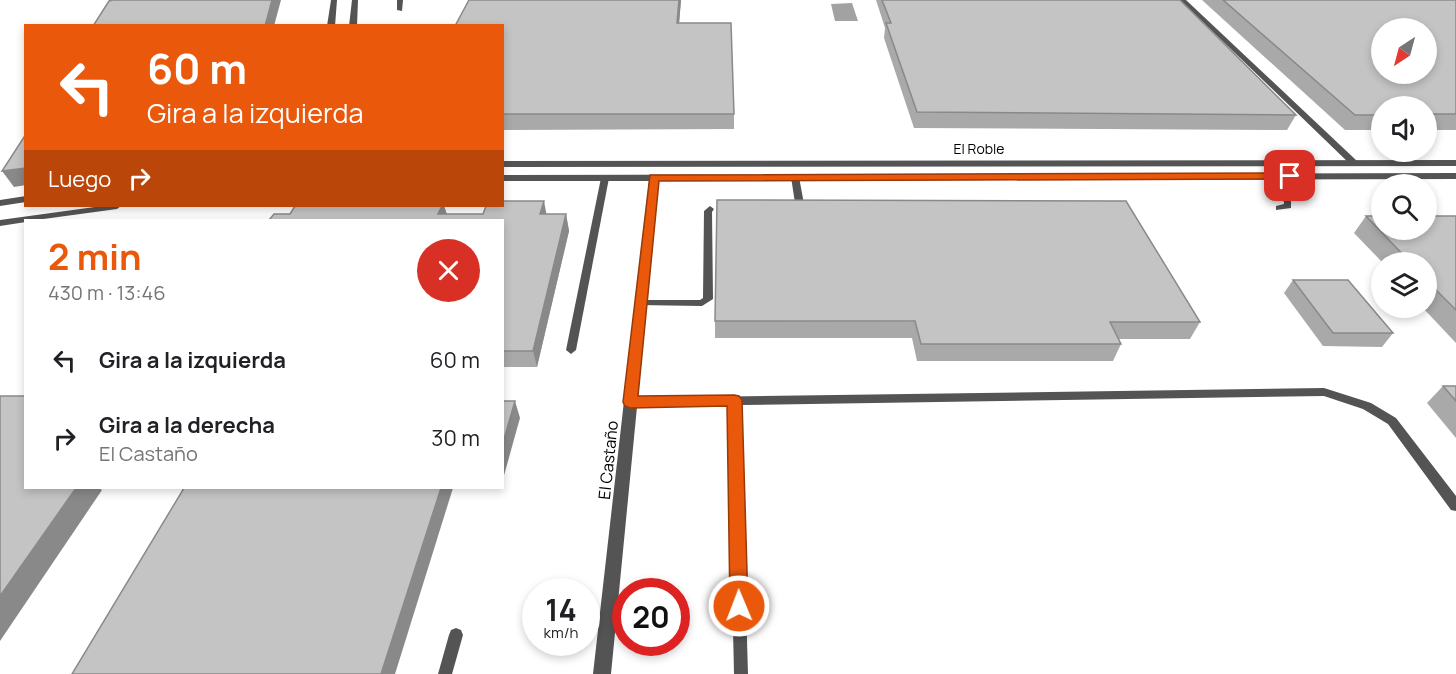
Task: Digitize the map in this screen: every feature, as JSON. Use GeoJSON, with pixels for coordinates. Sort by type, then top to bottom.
{"type":"FeatureCollection","features":[{"type":"Feature","properties":{"kind":"street"},"geometry":{"type":"LineString","coordinates":[[331,24],[334,0]]}},
{"type":"Feature","properties":{"kind":"street"},"geometry":{"type":"LineString","coordinates":[[353,24],[355,0]]}},
{"type":"Feature","properties":{"kind":"street"},"geometry":{"type":"LineString","coordinates":[[952,162],[958,176]]}},
{"type":"Feature","properties":{"kind":"street","name":"El Roble"},"geometry":{"type":"LineString","coordinates":[[504,164],[1456,163]]}},
{"type":"Feature","properties":{"kind":"street","name":"El Roble"},"geometry":{"type":"LineString","coordinates":[[504,178],[1456,176]]}},
{"type":"Feature","properties":{"kind":"street","name":"El Castaño"},"geometry":{"type":"LineString","coordinates":[[602,674],[654,178]]}},
{"type":"Feature","properties":{"kind":"lane"},"geometry":{"type":"LineString","coordinates":[[400,0],[400,10]]}},
{"type":"Feature","properties":{"kind":"lane"},"geometry":{"type":"LineString","coordinates":[[1183,0],[1354,163]]}},
{"type":"Feature","properties":{"kind":"lane"},"geometry":{"type":"LineString","coordinates":[[1266,176],[1288,202],[1288,206],[1279,208]]}},
{"type":"Feature","properties":{"kind":"lane"},"geometry":{"type":"LineString","coordinates":[[783,210],[792,210],[800,204],[795,177]]}},
{"type":"Feature","properties":{"kind":"lane"},"geometry":{"type":"LineString","coordinates":[[571,350],[605,178]]}},
{"type":"Feature","properties":{"kind":"lane"},"geometry":{"type":"LineString","coordinates":[[0,203],[24,199]]}},
{"type":"Feature","properties":{"kind":"lane"},"geometry":{"type":"LineString","coordinates":[[28,219],[110,207]]}},
{"type":"Feature","properties":{"kind":"lane"},"geometry":{"type":"LineString","coordinates":[[641,303],[702,303],[708,299],[708,211],[710,209]]}},
{"type":"Feature","properties":{"kind":"lane"},"geometry":{"type":"LineString","coordinates":[[0,223],[24,220]]}},
{"type":"Feature","properties":{"kind":"lane"},"geometry":{"type":"LineString","coordinates":[[630,402],[1324,392],[1367,406],[1392,421],[1456,506]]}},
{"type":"Feature","properties":{"kind":"lane"},"geometry":{"type":"LineString","coordinates":[[734,400],[741,674]]}},
{"type":"Feature","properties":{"kind":"lane"},"geometry":{"type":"LineString","coordinates":[[445,674],[456,634]]}},
{"type":"Feature","properties":{"kind":"shaded area"},"geometry":{"type":"Polygon","coordinates":[[[852,3],[858,21],[835,21],[831,4],[852,3]]]}},
{"type":"Feature","properties":{"kind":"building"},"geometry":{"type":"Polygon","coordinates":[[[272,0],[266,24],[94,24],[109,1],[272,0]]]}},
{"type":"Feature","properties":{"kind":"building"},"geometry":{"type":"Polygon","coordinates":[[[469,0],[679,0],[677,23],[731,23],[734,114],[504,114],[504,24],[456,24],[469,0]]]}},
{"type":"Feature","properties":{"kind":"building"},"geometry":{"type":"Polygon","coordinates":[[[882,0],[1180,0],[1296,115],[917,112],[886,23],[891,23],[882,0]]]}},
{"type":"Feature","properties":{"kind":"building"},"geometry":{"type":"Polygon","coordinates":[[[1223,0],[1456,0],[1456,114],[1437,114],[1437,96],[1371,96],[1371,115],[1355,115],[1223,0]]]}},
{"type":"Feature","properties":{"kind":"building"},"geometry":{"type":"Polygon","coordinates":[[[24,137],[24,168],[2,171],[24,137]]]}},
{"type":"Feature","properties":{"kind":"building"},"geometry":{"type":"Polygon","coordinates":[[[717,200],[1126,201],[1200,322],[1110,322],[1121,344],[921,344],[915,321],[715,321],[717,200]]]}},
{"type":"Feature","properties":{"kind":"building"},"geometry":{"type":"Polygon","coordinates":[[[504,201],[544,201],[540,214],[566,214],[533,351],[504,351],[504,219],[270,219],[274,214],[290,214],[294,207],[442,207],[438,214],[483,214],[486,207],[504,207],[504,201]]]}},
{"type":"Feature","properties":{"kind":"building"},"geometry":{"type":"Polygon","coordinates":[[[1437,216],[1456,216],[1456,310],[1437,291],[1437,252],[1400,252],[1389,240],[1437,240],[1437,216]]]}},
{"type":"Feature","properties":{"kind":"building"},"geometry":{"type":"Polygon","coordinates":[[[1293,280],[1348,280],[1371,307],[1371,318],[1380,318],[1393,333],[1333,333],[1293,280]]]}},
{"type":"Feature","properties":{"kind":"building"},"geometry":{"type":"Polygon","coordinates":[[[1443,386],[1456,386],[1456,401],[1443,386]]]}},
{"type":"Feature","properties":{"kind":"building"},"geometry":{"type":"Polygon","coordinates":[[[0,396],[24,396],[24,489],[75,489],[0,596],[0,396]]]}},
{"type":"Feature","properties":{"kind":"building"},"geometry":{"type":"Polygon","coordinates":[[[504,401],[515,401],[504,439],[504,401]]]}},
{"type":"Feature","properties":{"kind":"building"},"geometry":{"type":"Polygon","coordinates":[[[183,489],[441,489],[381,674],[72,674],[183,489]]]}},
{"type":"Feature","properties":{"kind":"route"},"geometry":{"type":"LineString","coordinates":[[739,606],[734,400],[630,402],[654,178],[1290,176]]}}]}
